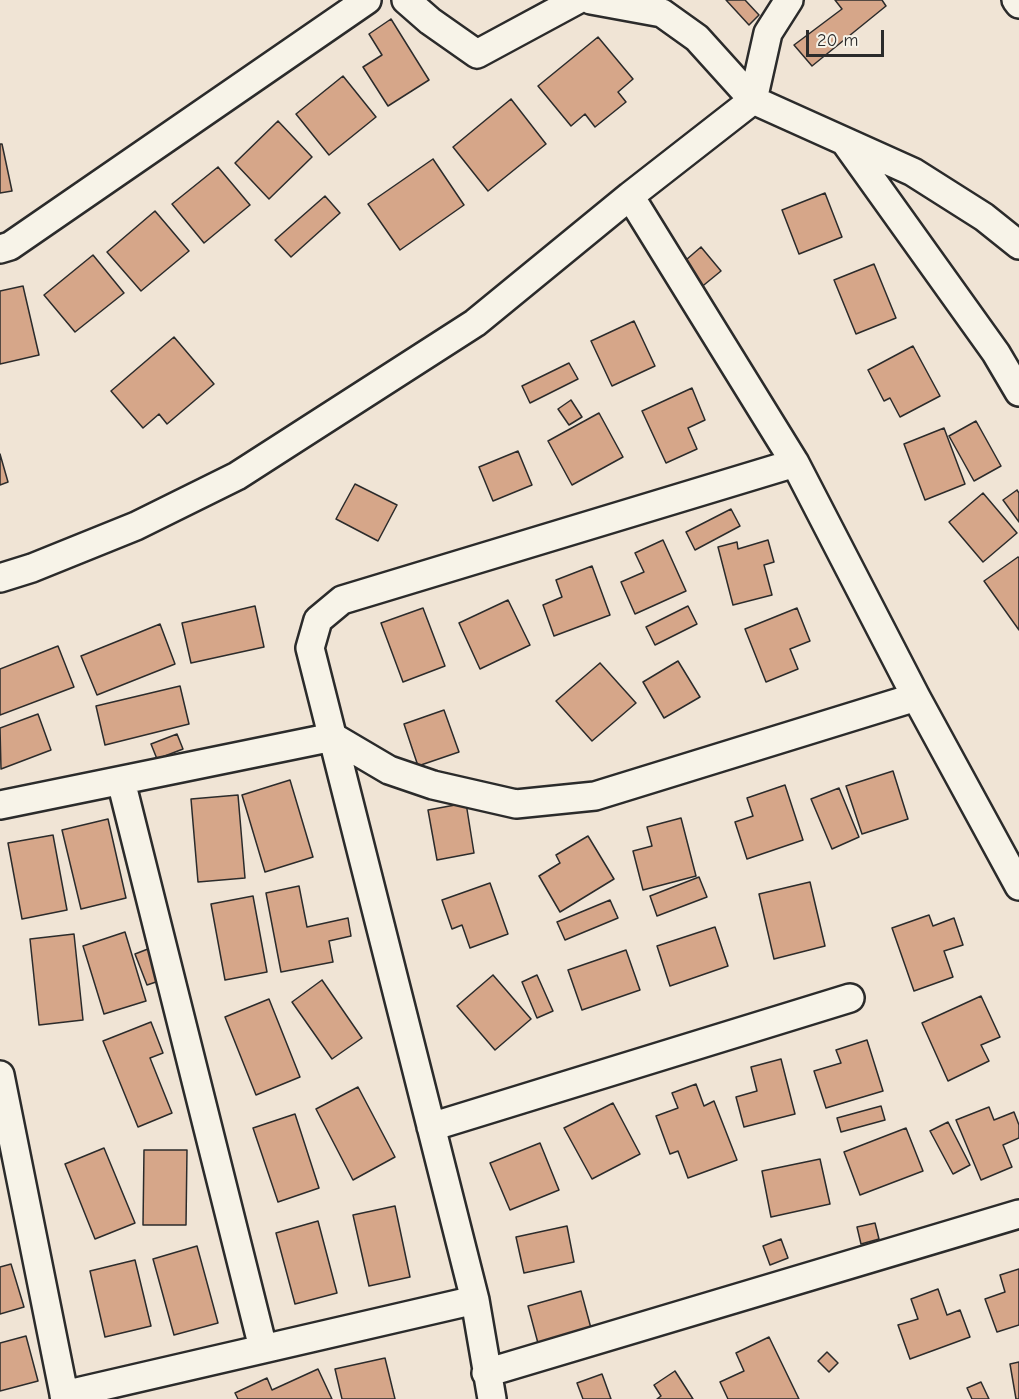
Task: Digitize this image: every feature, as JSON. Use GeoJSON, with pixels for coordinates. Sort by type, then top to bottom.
{"type":"FeatureCollection","features":[{"type":"Feature","properties":{"kind":"street"},"geometry":{"type":"LineString","coordinates":[[0,249],[10,246],[367,0]]}},
{"type":"Feature","properties":{"kind":"street"},"geometry":{"type":"LineString","coordinates":[[406,0],[430,21],[477,54],[577,0]]}},
{"type":"Feature","properties":{"kind":"street"},"geometry":{"type":"LineString","coordinates":[[591,0],[662,13],[697,38],[753,100],[914,172],[984,217],[1019,245]]}},
{"type":"Feature","properties":{"kind":"street"},"geometry":{"type":"LineString","coordinates":[[0,578],[32,568],[136,526],[237,476],[475,323],[630,196],[753,100],[768,33],[789,0]]}},
{"type":"Feature","properties":{"kind":"street"},"geometry":{"type":"LineString","coordinates":[[1017,0],[1019,4]]}},
{"type":"Feature","properties":{"kind":"street"},"geometry":{"type":"LineString","coordinates":[[844,141],[996,353],[1019,392]]}},
{"type":"Feature","properties":{"kind":"street"},"geometry":{"type":"LineString","coordinates":[[630,196],[795,463],[916,697],[1019,886]]}},
{"type":"Feature","properties":{"kind":"street"},"geometry":{"type":"LineString","coordinates":[[492,1399],[475,1300],[310,648],[318,620],[342,600],[795,463]]}},
{"type":"Feature","properties":{"kind":"street"},"geometry":{"type":"LineString","coordinates":[[0,805],[333,737],[390,770],[434,785],[516,804],[595,796],[916,697]]}},
{"type":"Feature","properties":{"kind":"street"},"geometry":{"type":"LineString","coordinates":[[121,781],[263,1348]]}},
{"type":"Feature","properties":{"kind":"street"},"geometry":{"type":"LineString","coordinates":[[431,1128],[850,998]]}},
{"type":"Feature","properties":{"kind":"street"},"geometry":{"type":"LineString","coordinates":[[0,1075],[64,1397],[263,1348],[475,1300]]}},
{"type":"Feature","properties":{"kind":"street"},"geometry":{"type":"LineString","coordinates":[[486,1372],[1019,1214]]}},
{"type":"Feature","properties":{"kind":"building"},"geometry":{"type":"Polygon","coordinates":[[[726,0],[745,0],[759,15],[749,25],[726,0]]]}},
{"type":"Feature","properties":{"kind":"building"},"geometry":{"type":"Polygon","coordinates":[[[835,0],[882,0],[886,6],[812,66],[794,45],[842,9],[835,0]]]}},
{"type":"Feature","properties":{"kind":"building"},"geometry":{"type":"Polygon","coordinates":[[[391,19],[429,80],[388,106],[363,67],[382,55],[369,34],[391,19]]]}},
{"type":"Feature","properties":{"kind":"building"},"geometry":{"type":"Polygon","coordinates":[[[598,37],[633,79],[618,92],[626,102],[595,127],[585,114],[571,126],[538,86],[598,37]]]}},
{"type":"Feature","properties":{"kind":"building"},"geometry":{"type":"Polygon","coordinates":[[[343,76],[376,117],[329,155],[296,114],[343,76]]]}},
{"type":"Feature","properties":{"kind":"building"},"geometry":{"type":"Polygon","coordinates":[[[511,99],[546,144],[488,191],[453,147],[511,99]]]}},
{"type":"Feature","properties":{"kind":"building"},"geometry":{"type":"Polygon","coordinates":[[[278,121],[312,157],[269,199],[235,163],[278,121]]]}},
{"type":"Feature","properties":{"kind":"building"},"geometry":{"type":"Polygon","coordinates":[[[0,144],[2,144],[12,191],[0,193],[0,144]]]}},
{"type":"Feature","properties":{"kind":"building"},"geometry":{"type":"Polygon","coordinates":[[[433,159],[464,205],[400,250],[368,204],[433,159]]]}},
{"type":"Feature","properties":{"kind":"building"},"geometry":{"type":"Polygon","coordinates":[[[218,167],[250,205],[204,243],[172,204],[218,167]]]}},
{"type":"Feature","properties":{"kind":"building"},"geometry":{"type":"Polygon","coordinates":[[[825,193],[842,237],[799,254],[782,210],[825,193]]]}},
{"type":"Feature","properties":{"kind":"building"},"geometry":{"type":"Polygon","coordinates":[[[325,196],[340,213],[291,257],[275,240],[325,196]]]}},
{"type":"Feature","properties":{"kind":"building"},"geometry":{"type":"Polygon","coordinates":[[[155,211],[189,251],[141,291],[107,252],[155,211]]]}},
{"type":"Feature","properties":{"kind":"building"},"geometry":{"type":"Polygon","coordinates":[[[701,247],[721,271],[699,289],[679,266],[701,247]]]}},
{"type":"Feature","properties":{"kind":"building"},"geometry":{"type":"Polygon","coordinates":[[[93,255],[124,293],[75,332],[44,295],[93,255]]]}},
{"type":"Feature","properties":{"kind":"building"},"geometry":{"type":"Polygon","coordinates":[[[874,264],[896,318],[856,334],[834,280],[874,264]]]}},
{"type":"Feature","properties":{"kind":"building"},"geometry":{"type":"Polygon","coordinates":[[[23,286],[39,355],[0,364],[0,291],[23,286]]]}},
{"type":"Feature","properties":{"kind":"building"},"geometry":{"type":"Polygon","coordinates":[[[634,321],[655,366],[612,386],[591,341],[634,321]]]}},
{"type":"Feature","properties":{"kind":"building"},"geometry":{"type":"Polygon","coordinates":[[[174,337],[214,384],[167,424],[159,414],[143,428],[111,391],[174,337]]]}},
{"type":"Feature","properties":{"kind":"building"},"geometry":{"type":"Polygon","coordinates":[[[913,346],[940,396],[900,417],[890,398],[884,401],[868,370],[913,346]]]}},
{"type":"Feature","properties":{"kind":"building"},"geometry":{"type":"Polygon","coordinates":[[[569,363],[578,379],[530,403],[522,386],[569,363]]]}},
{"type":"Feature","properties":{"kind":"building"},"geometry":{"type":"Polygon","coordinates":[[[692,388],[705,420],[688,428],[697,449],[666,463],[642,411],[692,388]]]}},
{"type":"Feature","properties":{"kind":"building"},"geometry":{"type":"Polygon","coordinates":[[[571,400],[582,417],[569,425],[558,409],[571,400]]]}},
{"type":"Feature","properties":{"kind":"building"},"geometry":{"type":"Polygon","coordinates":[[[599,413],[623,457],[572,485],[548,441],[599,413]]]}},
{"type":"Feature","properties":{"kind":"building"},"geometry":{"type":"Polygon","coordinates":[[[976,421],[1001,466],[974,481],[949,436],[976,421]]]}},
{"type":"Feature","properties":{"kind":"building"},"geometry":{"type":"Polygon","coordinates":[[[944,428],[965,484],[925,500],[904,444],[944,428]]]}},
{"type":"Feature","properties":{"kind":"building"},"geometry":{"type":"Polygon","coordinates":[[[518,451],[532,485],[493,501],[479,467],[518,451]]]}},
{"type":"Feature","properties":{"kind":"building"},"geometry":{"type":"Polygon","coordinates":[[[0,454],[8,482],[0,485],[0,454]]]}},
{"type":"Feature","properties":{"kind":"building"},"geometry":{"type":"Polygon","coordinates":[[[355,484],[397,505],[378,541],[336,519],[355,484]]]}},
{"type":"Feature","properties":{"kind":"building"},"geometry":{"type":"Polygon","coordinates":[[[1017,490],[1019,493],[1019,522],[1003,500],[1017,490]]]}},
{"type":"Feature","properties":{"kind":"building"},"geometry":{"type":"Polygon","coordinates":[[[983,493],[1017,533],[983,562],[949,522],[983,493]]]}},
{"type":"Feature","properties":{"kind":"building"},"geometry":{"type":"Polygon","coordinates":[[[731,509],[740,526],[695,550],[686,532],[731,509]]]}},
{"type":"Feature","properties":{"kind":"building"},"geometry":{"type":"Polygon","coordinates":[[[663,540],[686,591],[635,614],[621,582],[644,572],[635,553],[663,540]]]}},
{"type":"Feature","properties":{"kind":"building"},"geometry":{"type":"Polygon","coordinates":[[[768,540],[774,562],[764,565],[772,595],[733,605],[718,547],[737,542],[738,549],[768,540]]]}},
{"type":"Feature","properties":{"kind":"building"},"geometry":{"type":"Polygon","coordinates":[[[1019,558],[1019,630],[984,581],[1019,558]]]}},
{"type":"Feature","properties":{"kind":"building"},"geometry":{"type":"Polygon","coordinates":[[[592,566],[610,615],[554,636],[543,605],[562,597],[556,580],[592,566]]]}},
{"type":"Feature","properties":{"kind":"building"},"geometry":{"type":"Polygon","coordinates":[[[508,600],[530,645],[480,669],[459,623],[508,600]]]}},
{"type":"Feature","properties":{"kind":"building"},"geometry":{"type":"Polygon","coordinates":[[[255,606],[264,647],[191,663],[182,623],[255,606]]]}},
{"type":"Feature","properties":{"kind":"building"},"geometry":{"type":"Polygon","coordinates":[[[688,606],[697,624],[655,645],[646,627],[688,606]]]}},
{"type":"Feature","properties":{"kind":"building"},"geometry":{"type":"Polygon","coordinates":[[[423,608],[445,666],[403,682],[381,623],[423,608]]]}},
{"type":"Feature","properties":{"kind":"building"},"geometry":{"type":"Polygon","coordinates":[[[797,608],[810,641],[790,649],[798,669],[766,682],[745,629],[797,608]]]}},
{"type":"Feature","properties":{"kind":"building"},"geometry":{"type":"Polygon","coordinates":[[[160,624],[175,664],[97,695],[81,656],[160,624]]]}},
{"type":"Feature","properties":{"kind":"building"},"geometry":{"type":"Polygon","coordinates":[[[58,646],[74,687],[0,715],[0,669],[58,646]]]}},
{"type":"Feature","properties":{"kind":"building"},"geometry":{"type":"Polygon","coordinates":[[[678,661],[700,697],[664,718],[643,682],[678,661]]]}},
{"type":"Feature","properties":{"kind":"building"},"geometry":{"type":"Polygon","coordinates":[[[600,663],[636,703],[592,741],[556,701],[600,663]]]}},
{"type":"Feature","properties":{"kind":"building"},"geometry":{"type":"Polygon","coordinates":[[[180,686],[189,724],[105,745],[96,706],[180,686]]]}},
{"type":"Feature","properties":{"kind":"building"},"geometry":{"type":"Polygon","coordinates":[[[444,710],[459,752],[418,766],[404,724],[444,710]]]}},
{"type":"Feature","properties":{"kind":"building"},"geometry":{"type":"Polygon","coordinates":[[[38,714],[51,750],[1,769],[0,728],[38,714]]]}},
{"type":"Feature","properties":{"kind":"building"},"geometry":{"type":"Polygon","coordinates":[[[177,734],[183,749],[157,759],[151,744],[177,734]]]}},
{"type":"Feature","properties":{"kind":"building"},"geometry":{"type":"Polygon","coordinates":[[[893,771],[908,819],[862,834],[846,786],[893,771]]]}},
{"type":"Feature","properties":{"kind":"building"},"geometry":{"type":"Polygon","coordinates":[[[290,780],[313,857],[265,872],[242,795],[290,780]]]}},
{"type":"Feature","properties":{"kind":"building"},"geometry":{"type":"Polygon","coordinates":[[[785,785],[803,840],[747,859],[735,822],[753,816],[747,798],[785,785]]]}},
{"type":"Feature","properties":{"kind":"building"},"geometry":{"type":"Polygon","coordinates":[[[839,788],[859,837],[832,849],[811,799],[839,788]]]}},
{"type":"Feature","properties":{"kind":"building"},"geometry":{"type":"Polygon","coordinates":[[[238,795],[245,878],[198,882],[191,799],[238,795]]]}},
{"type":"Feature","properties":{"kind":"building"},"geometry":{"type":"Polygon","coordinates":[[[466,803],[474,853],[437,860],[428,810],[466,803]]]}},
{"type":"Feature","properties":{"kind":"building"},"geometry":{"type":"Polygon","coordinates":[[[681,818],[696,876],[643,890],[633,851],[652,846],[647,827],[681,818]]]}},
{"type":"Feature","properties":{"kind":"building"},"geometry":{"type":"Polygon","coordinates":[[[108,819],[126,898],[81,909],[62,830],[108,819]]]}},
{"type":"Feature","properties":{"kind":"building"},"geometry":{"type":"Polygon","coordinates":[[[53,835],[67,910],[22,919],[8,843],[53,835]]]}},
{"type":"Feature","properties":{"kind":"building"},"geometry":{"type":"Polygon","coordinates":[[[588,836],[614,879],[560,912],[539,876],[560,863],[556,855],[588,836]]]}},
{"type":"Feature","properties":{"kind":"building"},"geometry":{"type":"Polygon","coordinates":[[[699,877],[707,897],[657,916],[650,896],[699,877]]]}},
{"type":"Feature","properties":{"kind":"building"},"geometry":{"type":"Polygon","coordinates":[[[810,882],[825,946],[774,959],[759,894],[810,882]]]}},
{"type":"Feature","properties":{"kind":"building"},"geometry":{"type":"Polygon","coordinates":[[[490,883],[508,934],[470,948],[462,925],[452,929],[442,900],[490,883]]]}},
{"type":"Feature","properties":{"kind":"building"},"geometry":{"type":"Polygon","coordinates":[[[299,886],[307,927],[348,918],[351,936],[329,941],[333,962],[281,972],[266,893],[299,886]]]}},
{"type":"Feature","properties":{"kind":"building"},"geometry":{"type":"Polygon","coordinates":[[[253,896],[267,972],[225,980],[211,904],[253,896]]]}},
{"type":"Feature","properties":{"kind":"building"},"geometry":{"type":"Polygon","coordinates":[[[610,900],[618,918],[565,940],[557,922],[610,900]]]}},
{"type":"Feature","properties":{"kind":"building"},"geometry":{"type":"Polygon","coordinates":[[[929,915],[933,926],[954,918],[963,945],[944,951],[953,977],[914,991],[892,928],[929,915]]]}},
{"type":"Feature","properties":{"kind":"building"},"geometry":{"type":"Polygon","coordinates":[[[715,927],[728,966],[670,986],[657,946],[715,927]]]}},
{"type":"Feature","properties":{"kind":"building"},"geometry":{"type":"Polygon","coordinates":[[[125,932],[146,1001],[104,1014],[83,946],[125,932]]]}},
{"type":"Feature","properties":{"kind":"building"},"geometry":{"type":"Polygon","coordinates":[[[74,934],[83,1020],[39,1025],[30,939],[74,934]]]}},
{"type":"Feature","properties":{"kind":"building"},"geometry":{"type":"Polygon","coordinates":[[[153,947],[165,979],[147,985],[135,954],[153,947]]]}},
{"type":"Feature","properties":{"kind":"building"},"geometry":{"type":"Polygon","coordinates":[[[626,950],[640,990],[582,1010],[568,970],[626,950]]]}},
{"type":"Feature","properties":{"kind":"building"},"geometry":{"type":"Polygon","coordinates":[[[493,975],[531,1019],[495,1050],[457,1006],[493,975]]]}},
{"type":"Feature","properties":{"kind":"building"},"geometry":{"type":"Polygon","coordinates":[[[537,975],[553,1011],[537,1018],[522,982],[537,975]]]}},
{"type":"Feature","properties":{"kind":"building"},"geometry":{"type":"Polygon","coordinates":[[[322,980],[362,1038],[332,1059],[292,1002],[322,980]]]}},
{"type":"Feature","properties":{"kind":"building"},"geometry":{"type":"Polygon","coordinates":[[[981,996],[1000,1037],[981,1045],[989,1061],[948,1081],[922,1023],[981,996]]]}},
{"type":"Feature","properties":{"kind":"building"},"geometry":{"type":"Polygon","coordinates":[[[269,999],[300,1077],[256,1095],[225,1017],[269,999]]]}},
{"type":"Feature","properties":{"kind":"building"},"geometry":{"type":"Polygon","coordinates":[[[151,1022],[163,1053],[150,1058],[172,1113],[138,1127],[103,1041],[151,1022]]]}},
{"type":"Feature","properties":{"kind":"building"},"geometry":{"type":"Polygon","coordinates":[[[867,1040],[883,1091],[826,1108],[814,1071],[841,1063],[836,1050],[867,1040]]]}},
{"type":"Feature","properties":{"kind":"building"},"geometry":{"type":"Polygon","coordinates":[[[781,1059],[795,1114],[744,1127],[736,1097],[757,1091],[751,1067],[781,1059]]]}},
{"type":"Feature","properties":{"kind":"building"},"geometry":{"type":"Polygon","coordinates":[[[696,1084],[704,1106],[714,1101],[737,1160],[688,1178],[678,1151],[670,1154],[656,1116],[678,1108],[672,1093],[696,1084]]]}},
{"type":"Feature","properties":{"kind":"building"},"geometry":{"type":"Polygon","coordinates":[[[358,1087],[395,1157],[353,1180],[316,1109],[358,1087]]]}},
{"type":"Feature","properties":{"kind":"building"},"geometry":{"type":"Polygon","coordinates":[[[613,1103],[640,1154],[592,1179],[564,1128],[613,1103]]]}},
{"type":"Feature","properties":{"kind":"building"},"geometry":{"type":"Polygon","coordinates":[[[881,1106],[885,1120],[841,1132],[837,1118],[881,1106]]]}},
{"type":"Feature","properties":{"kind":"building"},"geometry":{"type":"Polygon","coordinates":[[[989,1107],[994,1120],[1014,1112],[1019,1125],[1019,1138],[1003,1145],[1012,1167],[981,1180],[956,1120],[989,1107]]]}},
{"type":"Feature","properties":{"kind":"building"},"geometry":{"type":"Polygon","coordinates":[[[295,1114],[319,1188],[278,1202],[253,1128],[295,1114]]]}},
{"type":"Feature","properties":{"kind":"building"},"geometry":{"type":"Polygon","coordinates":[[[948,1122],[970,1165],[953,1174],[930,1131],[948,1122]]]}},
{"type":"Feature","properties":{"kind":"building"},"geometry":{"type":"Polygon","coordinates":[[[906,1128],[923,1171],[860,1195],[844,1152],[906,1128]]]}},
{"type":"Feature","properties":{"kind":"building"},"geometry":{"type":"Polygon","coordinates":[[[540,1143],[559,1190],[510,1210],[490,1163],[540,1143]]]}},
{"type":"Feature","properties":{"kind":"building"},"geometry":{"type":"Polygon","coordinates":[[[104,1148],[135,1223],[95,1239],[65,1164],[104,1148]]]}},
{"type":"Feature","properties":{"kind":"building"},"geometry":{"type":"Polygon","coordinates":[[[144,1150],[187,1150],[186,1225],[143,1225],[144,1150]]]}},
{"type":"Feature","properties":{"kind":"building"},"geometry":{"type":"Polygon","coordinates":[[[820,1159],[830,1204],[771,1217],[762,1171],[820,1159]]]}},
{"type":"Feature","properties":{"kind":"building"},"geometry":{"type":"Polygon","coordinates":[[[395,1206],[410,1277],[369,1286],[353,1215],[395,1206]]]}},
{"type":"Feature","properties":{"kind":"building"},"geometry":{"type":"Polygon","coordinates":[[[318,1221],[337,1293],[295,1304],[276,1233],[318,1221]]]}},
{"type":"Feature","properties":{"kind":"building"},"geometry":{"type":"Polygon","coordinates":[[[875,1223],[879,1239],[861,1244],[857,1227],[875,1223]]]}},
{"type":"Feature","properties":{"kind":"building"},"geometry":{"type":"Polygon","coordinates":[[[567,1226],[574,1262],[524,1273],[516,1237],[567,1226]]]}},
{"type":"Feature","properties":{"kind":"building"},"geometry":{"type":"Polygon","coordinates":[[[781,1239],[788,1258],[770,1265],[763,1246],[781,1239]]]}},
{"type":"Feature","properties":{"kind":"building"},"geometry":{"type":"Polygon","coordinates":[[[197,1246],[218,1323],[174,1335],[153,1259],[197,1246]]]}},
{"type":"Feature","properties":{"kind":"building"},"geometry":{"type":"Polygon","coordinates":[[[135,1260],[151,1326],[105,1337],[90,1271],[135,1260]]]}},
{"type":"Feature","properties":{"kind":"building"},"geometry":{"type":"Polygon","coordinates":[[[11,1264],[24,1307],[0,1314],[0,1267],[11,1264]]]}},
{"type":"Feature","properties":{"kind":"building"},"geometry":{"type":"Polygon","coordinates":[[[1019,1269],[1019,1325],[997,1332],[985,1299],[1005,1292],[1000,1275],[1019,1269]]]}},
{"type":"Feature","properties":{"kind":"building"},"geometry":{"type":"Polygon","coordinates":[[[938,1289],[947,1315],[960,1310],[970,1337],[910,1359],[898,1325],[918,1319],[911,1299],[938,1289]]]}},
{"type":"Feature","properties":{"kind":"building"},"geometry":{"type":"Polygon","coordinates":[[[581,1291],[592,1332],[539,1347],[528,1306],[581,1291]]]}},
{"type":"Feature","properties":{"kind":"building"},"geometry":{"type":"Polygon","coordinates":[[[26,1336],[38,1381],[0,1391],[0,1343],[26,1336]]]}},
{"type":"Feature","properties":{"kind":"building"},"geometry":{"type":"Polygon","coordinates":[[[769,1337],[799,1399],[728,1399],[720,1382],[744,1371],[736,1353],[769,1337]]]}},
{"type":"Feature","properties":{"kind":"building"},"geometry":{"type":"Polygon","coordinates":[[[827,1352],[838,1363],[829,1372],[818,1361],[827,1352]]]}},
{"type":"Feature","properties":{"kind":"building"},"geometry":{"type":"Polygon","coordinates":[[[385,1358],[395,1399],[342,1399],[335,1369],[385,1358]]]}},
{"type":"Feature","properties":{"kind":"building"},"geometry":{"type":"Polygon","coordinates":[[[1019,1362],[1019,1399],[1016,1399],[1010,1364],[1019,1362]]]}},
{"type":"Feature","properties":{"kind":"building"},"geometry":{"type":"Polygon","coordinates":[[[318,1369],[332,1399],[238,1399],[235,1393],[267,1378],[272,1390],[318,1369]]]}},
{"type":"Feature","properties":{"kind":"building"},"geometry":{"type":"Polygon","coordinates":[[[675,1371],[693,1399],[657,1399],[661,1396],[654,1385],[675,1371]]]}},
{"type":"Feature","properties":{"kind":"building"},"geometry":{"type":"Polygon","coordinates":[[[602,1374],[611,1399],[583,1399],[577,1383],[602,1374]]]}},
{"type":"Feature","properties":{"kind":"building"},"geometry":{"type":"Polygon","coordinates":[[[981,1382],[989,1399],[972,1399],[967,1388],[981,1382]]]}}]}
